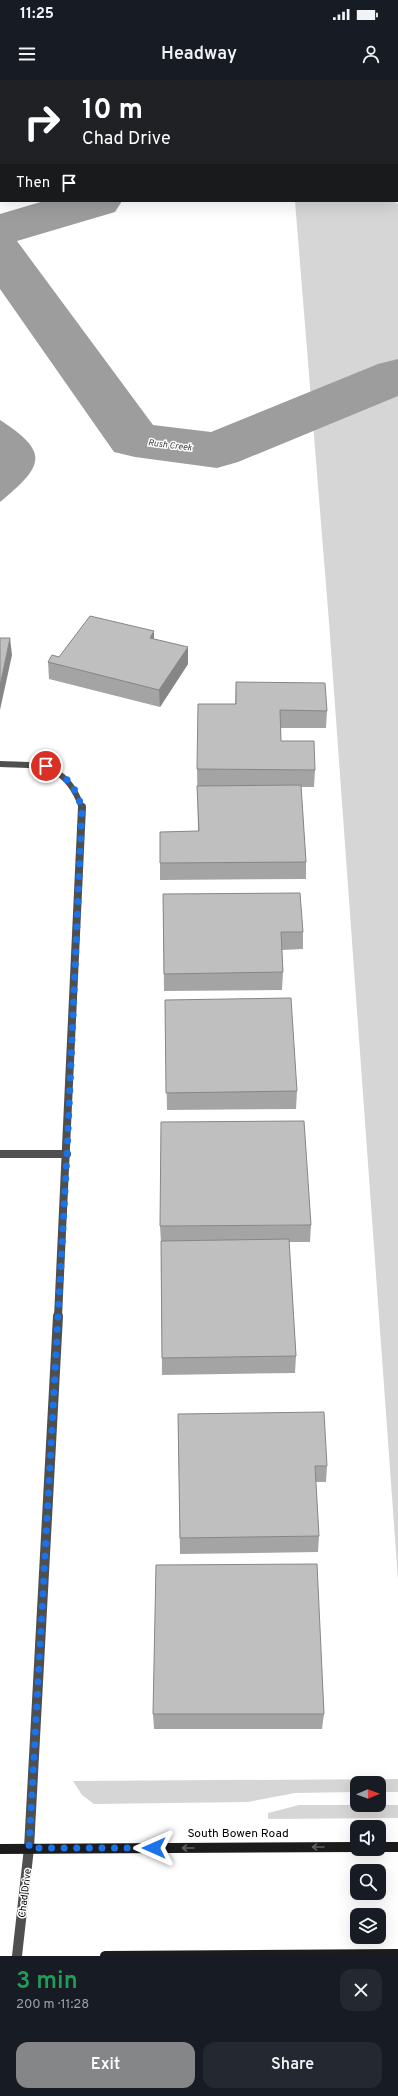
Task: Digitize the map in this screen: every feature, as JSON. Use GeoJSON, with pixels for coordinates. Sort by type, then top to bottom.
{"type":"FeatureCollection","features":[{"type":"Feature","properties":{"kind":"main road","name":"South Bowen Road"},"geometry":{"type":"LineString","coordinates":[[0,1849],[350,1847]]}},
{"type":"Feature","properties":{"kind":"main road"},"geometry":{"type":"LineString","coordinates":[[386,1847],[398,1847]]}},
{"type":"Feature","properties":{"kind":"main road"},"geometry":{"type":"LineString","coordinates":[[105,1956],[398,1954]]}},
{"type":"Feature","properties":{"kind":"street","name":"Chad Drive"},"geometry":{"type":"LineString","coordinates":[[0,764],[46,766],[65,775],[76,790],[82,808],[67,1154],[29,1848],[17,1956]]}},
{"type":"Feature","properties":{"kind":"street"},"geometry":{"type":"LineString","coordinates":[[0,1154],[67,1154]]}},
{"type":"Feature","properties":{"kind":"shaded area"},"geometry":{"type":"Polygon","coordinates":[[[295,202],[395,202],[398,204],[398,1580],[329,622],[295,202]]]}},
{"type":"Feature","properties":{"kind":"shaded area"},"geometry":{"type":"Polygon","coordinates":[[[0,420],[28,442],[34,451],[35,460],[32,469],[25,479],[0,502],[0,420]]]}},
{"type":"Feature","properties":{"kind":"shaded area"},"geometry":{"type":"Polygon","coordinates":[[[350,1779],[350,1792],[295,1793],[248,1802],[94,1804],[82,1795],[73,1781],[350,1779]]]}},
{"type":"Feature","properties":{"kind":"shaded area"},"geometry":{"type":"Polygon","coordinates":[[[386,1779],[398,1779],[398,1792],[386,1792],[386,1779]]]}},
{"type":"Feature","properties":{"kind":"shaded area"},"geometry":{"type":"Polygon","coordinates":[[[299,1805],[350,1805],[350,1812],[386,1812],[386,1805],[398,1805],[398,1818],[268,1819],[268,1813],[299,1805]]]}},
{"type":"Feature","properties":{"kind":"building"},"geometry":{"type":"Polygon","coordinates":[[[90,616],[154,631],[150,638],[188,647],[159,690],[48,662],[52,655],[59,657],[90,616]]]}},
{"type":"Feature","properties":{"kind":"building"},"geometry":{"type":"Polygon","coordinates":[[[0,638],[10,638],[0,686],[0,638]]]}},
{"type":"Feature","properties":{"kind":"building"},"geometry":{"type":"Polygon","coordinates":[[[236,682],[325,683],[327,711],[280,710],[281,741],[314,741],[315,770],[197,769],[198,704],[236,704],[236,682]]]}},
{"type":"Feature","properties":{"kind":"building"},"geometry":{"type":"Polygon","coordinates":[[[301,785],[306,862],[160,863],[160,832],[199,831],[197,786],[301,785]]]}},
{"type":"Feature","properties":{"kind":"building"},"geometry":{"type":"Polygon","coordinates":[[[300,893],[303,932],[281,932],[283,972],[164,974],[163,894],[300,893]]]}},
{"type":"Feature","properties":{"kind":"building"},"geometry":{"type":"Polygon","coordinates":[[[291,998],[297,1091],[166,1093],[165,1000],[291,998]]]}},
{"type":"Feature","properties":{"kind":"building"},"geometry":{"type":"Polygon","coordinates":[[[304,1121],[311,1225],[160,1226],[161,1122],[304,1121]]]}},
{"type":"Feature","properties":{"kind":"building"},"geometry":{"type":"Polygon","coordinates":[[[289,1239],[296,1356],[162,1358],[161,1241],[289,1239]]]}},
{"type":"Feature","properties":{"kind":"building"},"geometry":{"type":"Polygon","coordinates":[[[324,1412],[327,1466],[315,1466],[319,1536],[180,1538],[178,1414],[324,1412]]]}},
{"type":"Feature","properties":{"kind":"building"},"geometry":{"type":"Polygon","coordinates":[[[317,1564],[324,1714],[153,1714],[156,1565],[317,1564]]]}},
{"type":"Feature","properties":{"kind":"waterway","name":"Rush Creek"},"geometry":{"type":"LineString","coordinates":[[0,230],[94,202]]}},
{"type":"Feature","properties":{"kind":"waterway","name":"Rush Creek"},"geometry":{"type":"LineString","coordinates":[[0,252],[135,440],[217,450],[398,376]]}},
{"type":"Feature","properties":{"kind":"route"},"geometry":{"type":"LineString","coordinates":[[46,766],[65,775],[76,790],[82,808],[67,1154],[29,1848],[154,1848]]}}]}
